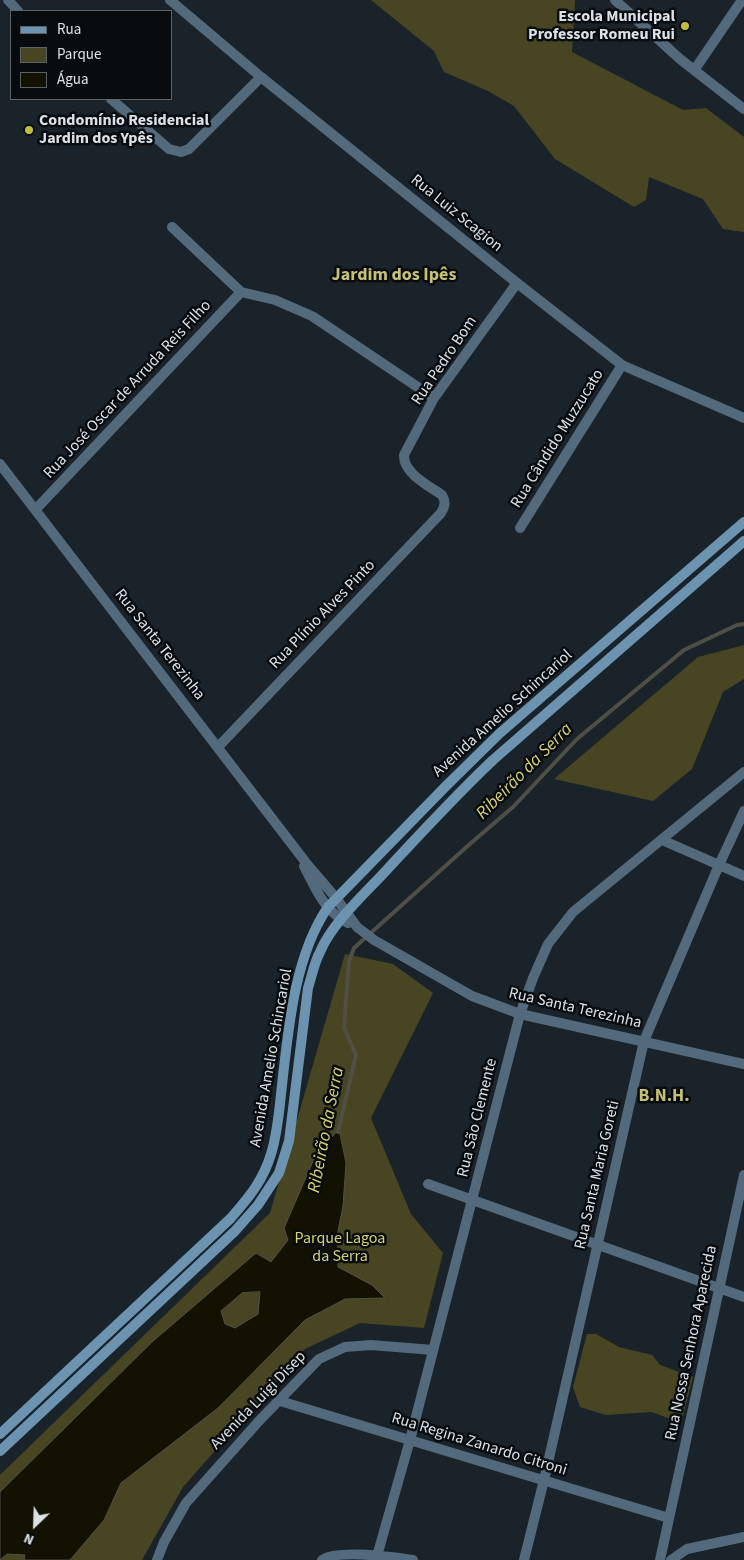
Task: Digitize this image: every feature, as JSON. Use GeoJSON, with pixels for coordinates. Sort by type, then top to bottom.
{"type":"FeatureCollection","features":[{"type":"Feature","properties":{"kind":"main road","name":"Avenida Amelio Schincariol"},"geometry":{"type":"LineString","coordinates":[[0,1434],[231,1218],[256,1188],[273,1146],[296,990],[306,953],[318,921],[328,907],[500,733],[744,522]]}},
{"type":"Feature","properties":{"kind":"main road","name":"Avenida Amelio Schincariol"},"geometry":{"type":"LineString","coordinates":[[0,1451],[229,1236],[258,1205],[279,1173],[289,1141],[308,988],[320,951],[344,916],[453,798],[493,760],[744,541]]}},
{"type":"Feature","properties":{"kind":"street"},"geometry":{"type":"LineString","coordinates":[[8,0],[17,10]]}},
{"type":"Feature","properties":{"kind":"street","name":"Rua Luiz Scagion"},"geometry":{"type":"LineString","coordinates":[[170,0],[261,77],[622,365],[744,418]]}},
{"type":"Feature","properties":{"kind":"street"},"geometry":{"type":"LineString","coordinates":[[616,0],[680,59],[744,109]]}},
{"type":"Feature","properties":{"kind":"street"},"geometry":{"type":"LineString","coordinates":[[695,69],[742,0]]}},
{"type":"Feature","properties":{"kind":"street"},"geometry":{"type":"LineString","coordinates":[[112,100],[169,149],[181,152],[189,149],[261,77]]}},
{"type":"Feature","properties":{"kind":"street"},"geometry":{"type":"LineString","coordinates":[[172,227],[241,292],[275,300],[312,316],[434,398]]}},
{"type":"Feature","properties":{"kind":"street","name":"Rua Pedro Bom"},"geometry":{"type":"LineString","coordinates":[[445,500],[442,495],[407,468],[404,455],[434,398],[517,283]]}},
{"type":"Feature","properties":{"kind":"street","name":"Rua José Oscar de Arruda Reis Filho"},"geometry":{"type":"LineString","coordinates":[[36,509],[241,292]]}},
{"type":"Feature","properties":{"kind":"street","name":"Rua Cândido Muzzucato"},"geometry":{"type":"LineString","coordinates":[[520,528],[622,365]]}},
{"type":"Feature","properties":{"kind":"street","name":"Rua Santa Terezinha"},"geometry":{"type":"LineString","coordinates":[[0,464],[293,846],[336,898],[344,916]]}},
{"type":"Feature","properties":{"kind":"street","name":"Rua Plínio Alves Pinto"},"geometry":{"type":"LineString","coordinates":[[218,747],[441,513],[445,506],[445,500]]}},
{"type":"Feature","properties":{"kind":"street","name":"Rua São Clemente"},"geometry":{"type":"LineString","coordinates":[[377,1556],[410,1440],[520,1014],[532,978],[548,944],[573,912],[744,772]]}},
{"type":"Feature","properties":{"kind":"street","name":"Rua Santa Maria Goreti"},"geometry":{"type":"LineString","coordinates":[[524,1560],[644,1041],[744,811]]}},
{"type":"Feature","properties":{"kind":"street"},"geometry":{"type":"LineString","coordinates":[[662,840],[744,876]]}},
{"type":"Feature","properties":{"kind":"street","name":"Rua Santa Terezinha"},"geometry":{"type":"LineString","coordinates":[[293,846],[318,893],[328,907],[344,916],[374,940],[472,996],[520,1014],[744,1064]]}},
{"type":"Feature","properties":{"kind":"street","name":"Rua Nossa Senhora Aparecida"},"geometry":{"type":"LineString","coordinates":[[660,1560],[744,1175]]}},
{"type":"Feature","properties":{"kind":"street"},"geometry":{"type":"LineString","coordinates":[[428,1184],[744,1297]]}},
{"type":"Feature","properties":{"kind":"street","name":"Avenida Luigi Disep"},"geometry":{"type":"LineString","coordinates":[[157,1560],[164,1542],[186,1503],[253,1428],[319,1359],[345,1347],[371,1345],[433,1350]]}},
{"type":"Feature","properties":{"kind":"street","name":"Rua Regina Zanardo Citroni"},"geometry":{"type":"LineString","coordinates":[[280,1401],[669,1518]]}},
{"type":"Feature","properties":{"kind":"street"},"geometry":{"type":"LineString","coordinates":[[671,1560],[688,1549],[744,1537]]}},
{"type":"Feature","properties":{"kind":"street"},"geometry":{"type":"LineString","coordinates":[[322,1560],[326,1557],[346,1554],[412,1560]]}},
{"type":"Feature","properties":{"kind":"green space"},"geometry":{"type":"Polygon","coordinates":[[[371,0],[575,0],[572,52],[683,110],[706,108],[744,137],[744,232],[723,229],[703,199],[649,177],[646,200],[634,207],[555,159],[514,106],[488,91],[444,72],[434,51],[371,0]]]}},
{"type":"Feature","properties":{"kind":"green space"},"geometry":{"type":"Polygon","coordinates":[[[744,645],[744,679],[723,692],[692,769],[653,801],[554,779],[698,657],[744,645]]]}},
{"type":"Feature","properties":{"kind":"green space","name":"Parque Lagoa da Serra"},"geometry":{"type":"Polygon","coordinates":[[[345,954],[393,964],[433,993],[371,1118],[411,1214],[443,1253],[424,1328],[360,1323],[305,1349],[183,1487],[142,1560],[0,1560],[0,1475],[270,1213],[345,954]]]}},
{"type":"Feature","properties":{"kind":"green space"},"geometry":{"type":"Polygon","coordinates":[[[587,1334],[596,1334],[619,1347],[652,1355],[660,1365],[693,1377],[681,1423],[652,1412],[606,1415],[580,1407],[573,1387],[587,1334]]]}},
{"type":"Feature","properties":{"kind":"water"},"geometry":{"type":"Polygon","coordinates":[[[339,1129],[346,1163],[343,1206],[337,1236],[338,1267],[372,1285],[385,1298],[345,1299],[305,1320],[218,1408],[121,1483],[104,1520],[70,1560],[24,1560],[25,1555],[7,1554],[0,1560],[0,1492],[152,1342],[256,1253],[271,1262],[288,1240],[284,1228],[314,1159],[339,1129]],[[260,1292],[242,1293],[221,1311],[225,1324],[235,1328],[258,1314],[260,1292]]]}},
{"type":"Feature","properties":{"kind":"waterway","name":"Ribeirão da Serra"},"geometry":{"type":"LineString","coordinates":[[338,1132],[356,1055],[344,1028],[349,961],[354,948],[513,807],[577,739],[684,650],[737,625],[744,624]]}},
{"type":"Feature","properties":{"kind":"place","name":"Escola Municipal Professor Romeu Rui"},"geometry":{"type":"Point","coordinates":[685,26]}},
{"type":"Feature","properties":{"kind":"place","name":"Condomínio Residencial Jardim dos Ypês"},"geometry":{"type":"Point","coordinates":[29,130]}},
{"type":"Feature","properties":{"kind":"district","name":"Jardim dos Ipês"},"geometry":{"type":"Point","coordinates":[394,276]}},
{"type":"Feature","properties":{"kind":"district","name":"B.N.H."},"geometry":{"type":"Point","coordinates":[664,1097]}}]}
